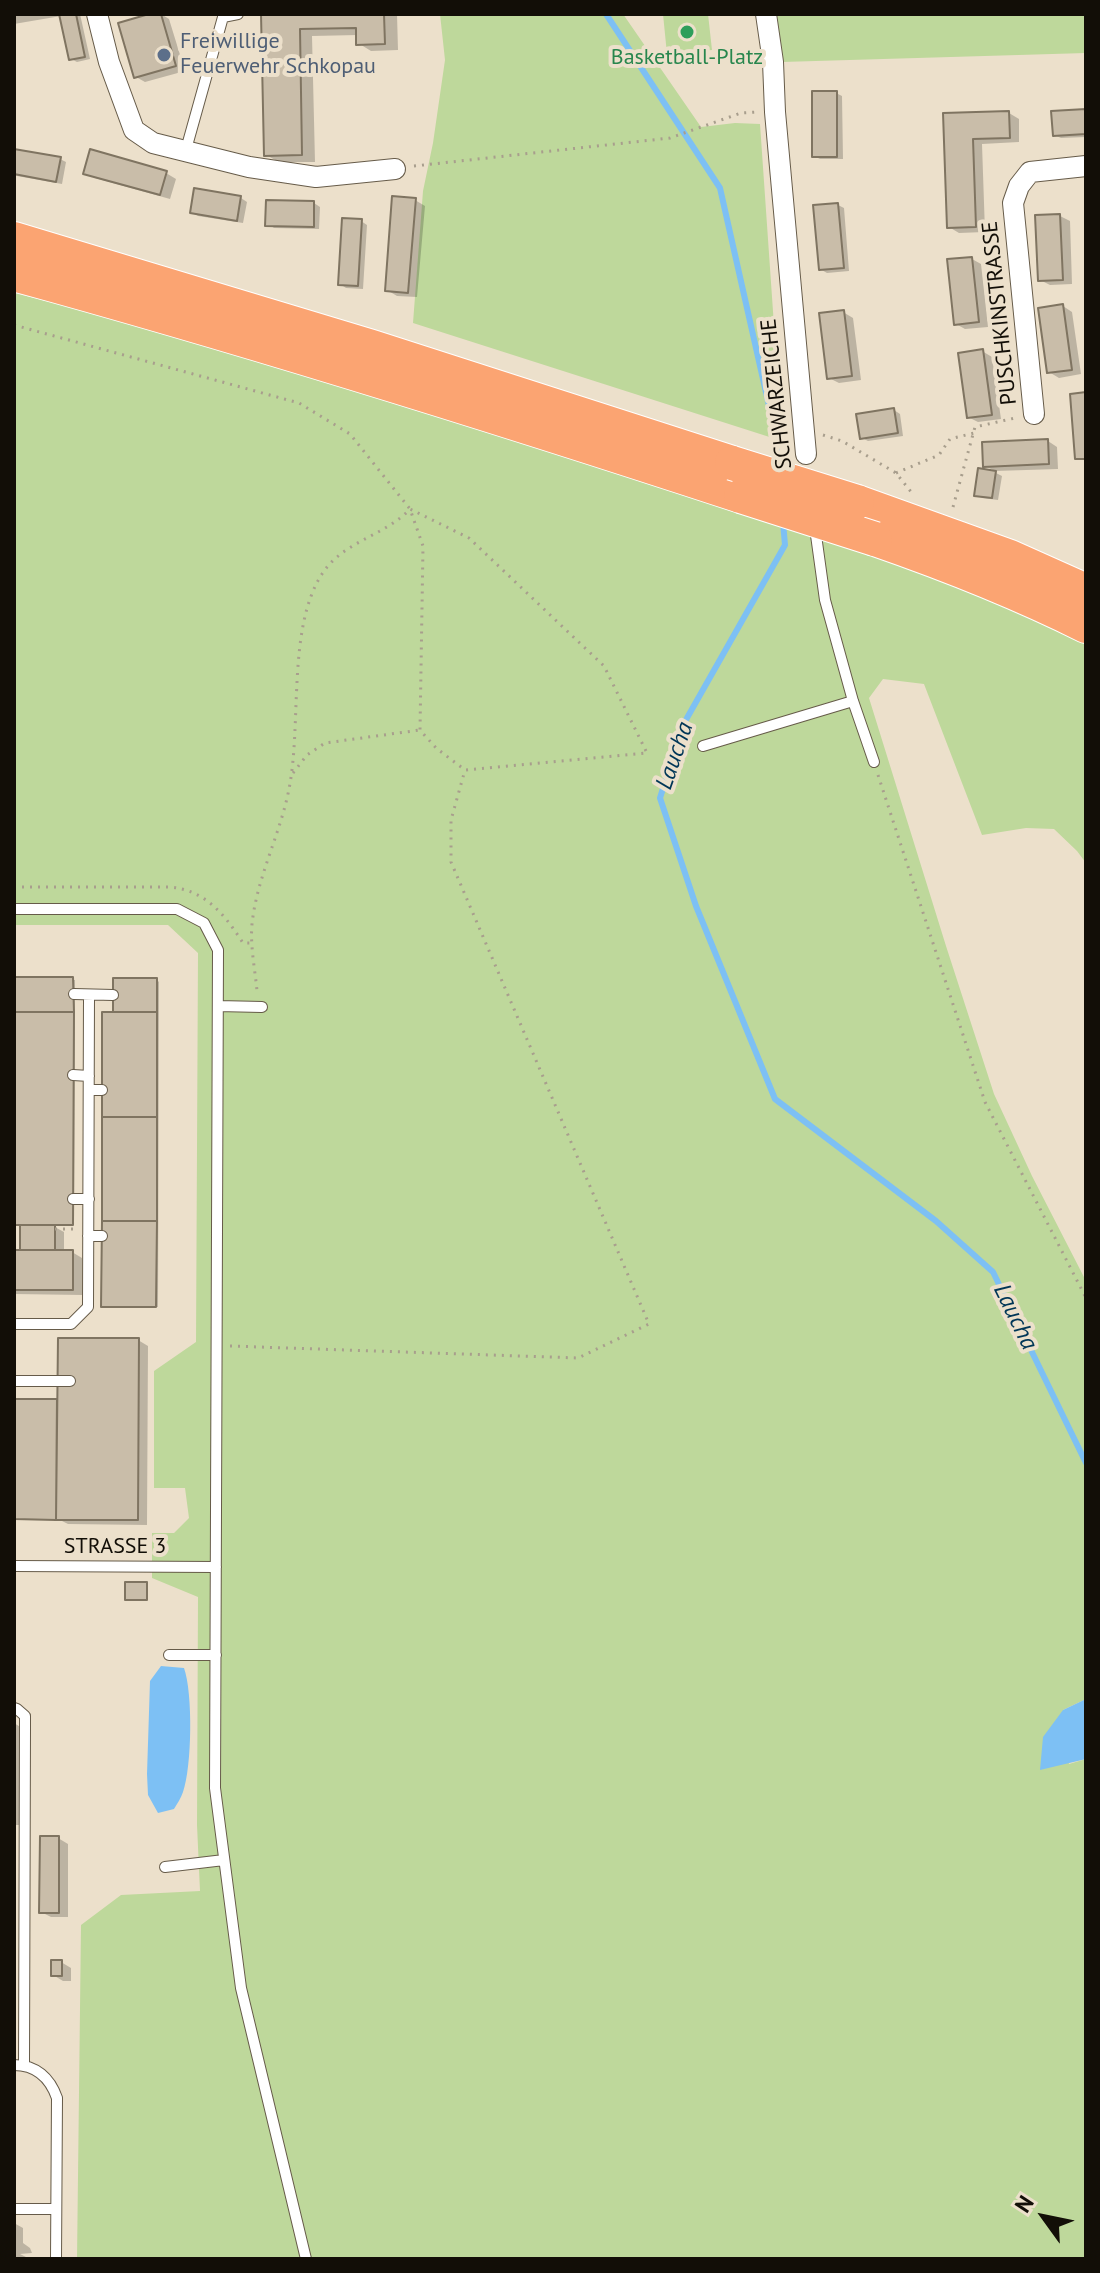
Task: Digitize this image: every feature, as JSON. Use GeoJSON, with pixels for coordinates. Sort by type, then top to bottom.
{"type":"FeatureCollection","features":[{"type":"Feature","properties":{"kind":"highway"},"geometry":{"type":"LineString","coordinates":[[14,239],[372,347],[857,502],[1010,557],[1086,591]]}},
{"type":"Feature","properties":{"kind":"highway"},"geometry":{"type":"LineString","coordinates":[[14,274],[343,369],[875,539],[1007,589],[1086,626]]}},
{"type":"Feature","properties":{"kind":"street"},"geometry":{"type":"LineString","coordinates":[[97,14],[109,62],[134,130],[153,143],[249,167],[316,177],[395,169]]}},
{"type":"Feature","properties":{"kind":"street","name":"SCHWARZEICHE"},"geometry":{"type":"LineString","coordinates":[[766,14],[773,62],[806,454]]}},
{"type":"Feature","properties":{"kind":"street","name":"PUSCHKINSTRASSE"},"geometry":{"type":"LineString","coordinates":[[1034,414],[1013,203],[1019,186],[1030,172],[1086,166]]}},
{"type":"Feature","properties":{"kind":"lane"},"geometry":{"type":"LineString","coordinates":[[185,153],[223,17],[238,14]]}},
{"type":"Feature","properties":{"kind":"lane","name":"SCHWARZEICHE"},"geometry":{"type":"LineString","coordinates":[[806,454],[812,498]]}},
{"type":"Feature","properties":{"kind":"lane"},"geometry":{"type":"LineString","coordinates":[[814,513],[825,600],[853,701],[874,762]]}},
{"type":"Feature","properties":{"kind":"lane"},"geometry":{"type":"LineString","coordinates":[[703,746],[853,701]]}},
{"type":"Feature","properties":{"kind":"lane"},"geometry":{"type":"LineString","coordinates":[[14,909],[177,909],[204,923],[218,950],[215,1788],[241,1988],[306,2259]]}},
{"type":"Feature","properties":{"kind":"lane"},"geometry":{"type":"LineString","coordinates":[[74,994],[113,995]]}},
{"type":"Feature","properties":{"kind":"lane"},"geometry":{"type":"LineString","coordinates":[[14,1324],[71,1324],[88,1307],[89,995]]}},
{"type":"Feature","properties":{"kind":"lane"},"geometry":{"type":"LineString","coordinates":[[218,1006],[260,1007]]}},
{"type":"Feature","properties":{"kind":"lane"},"geometry":{"type":"LineString","coordinates":[[73,1075],[89,1076]]}},
{"type":"Feature","properties":{"kind":"lane"},"geometry":{"type":"LineString","coordinates":[[89,1090],[102,1090]]}},
{"type":"Feature","properties":{"kind":"lane"},"geometry":{"type":"LineString","coordinates":[[73,1199],[89,1199]]}},
{"type":"Feature","properties":{"kind":"lane"},"geometry":{"type":"LineString","coordinates":[[88,1236],[102,1236]]}},
{"type":"Feature","properties":{"kind":"lane"},"geometry":{"type":"LineString","coordinates":[[14,1381],[70,1381]]}},
{"type":"Feature","properties":{"kind":"lane","name":"STRASSE 3"},"geometry":{"type":"LineString","coordinates":[[14,1566],[216,1567]]}},
{"type":"Feature","properties":{"kind":"lane"},"geometry":{"type":"LineString","coordinates":[[169,1655],[216,1655]]}},
{"type":"Feature","properties":{"kind":"lane"},"geometry":{"type":"LineString","coordinates":[[14,1708],[25,1716],[19,2065],[36,2069],[52,2086],[57,2098],[56,2259]]}},
{"type":"Feature","properties":{"kind":"lane"},"geometry":{"type":"LineString","coordinates":[[165,1867],[224,1860]]}},
{"type":"Feature","properties":{"kind":"lane"},"geometry":{"type":"LineString","coordinates":[[14,2209],[56,2209]]}},
{"type":"Feature","properties":{"kind":"path"},"geometry":{"type":"LineString","coordinates":[[395,169],[670,138],[741,113],[775,112]]}},
{"type":"Feature","properties":{"kind":"path"},"geometry":{"type":"LineString","coordinates":[[14,325],[299,403],[350,434],[410,509],[423,546],[420,730],[436,748],[465,770],[647,753],[604,666],[469,538],[410,509]]}},
{"type":"Feature","properties":{"kind":"path"},"geometry":{"type":"LineString","coordinates":[[951,516],[975,427],[1034,414]]}},
{"type":"Feature","properties":{"kind":"path"},"geometry":{"type":"LineString","coordinates":[[802,421],[823,436],[842,441],[896,473],[913,495]]}},
{"type":"Feature","properties":{"kind":"path"},"geometry":{"type":"LineString","coordinates":[[896,473],[939,455],[950,439],[974,433]]}},
{"type":"Feature","properties":{"kind":"path"},"geometry":{"type":"LineString","coordinates":[[260,1007],[251,927],[255,902],[281,820],[291,776],[302,628],[309,598],[323,571],[341,553],[399,521],[410,509]]}},
{"type":"Feature","properties":{"kind":"path"},"geometry":{"type":"LineString","coordinates":[[291,776],[307,755],[325,743],[420,730]]}},
{"type":"Feature","properties":{"kind":"path"},"geometry":{"type":"LineString","coordinates":[[874,762],[985,1102],[1086,1298]]}},
{"type":"Feature","properties":{"kind":"path"},"geometry":{"type":"LineString","coordinates":[[216,1346],[578,1358],[649,1324],[451,862],[451,820],[465,770]]}},
{"type":"Feature","properties":{"kind":"path"},"geometry":{"type":"LineString","coordinates":[[14,887],[168,887],[190,891],[208,900],[220,911],[243,943],[252,943]]}},
{"type":"Feature","properties":{"kind":"green space"},"geometry":{"type":"Polygon","coordinates":[[[440,14],[623,14],[701,127],[760,124],[782,441],[413,323],[423,191],[445,60],[440,14]]]}},
{"type":"Feature","properties":{"kind":"green space","name":"Basketball-Platz"},"geometry":{"type":"Polygon","coordinates":[[[663,14],[708,14],[712,50],[667,54],[663,14]]]}},
{"type":"Feature","properties":{"kind":"green space"},"geometry":{"type":"Polygon","coordinates":[[[777,14],[1086,14],[1086,53],[782,62],[777,14]]]}},
{"type":"Feature","properties":{"kind":"green space"},"geometry":{"type":"Polygon","coordinates":[[[14,293],[175,333],[882,555],[1086,642],[1086,863],[1054,829],[1026,828],[982,835],[924,684],[883,679],[869,698],[994,1094],[1086,1281],[1086,1699],[1063,1710],[1069,1764],[1086,1759],[1086,2259],[77,2259],[81,1925],[121,1895],[200,1891],[197,1825],[198,1597],[152,1578],[152,1533],[174,1533],[189,1518],[185,1488],[154,1488],[154,1371],[196,1342],[198,953],[168,925],[14,925],[14,293]]]}},
{"type":"Feature","properties":{"kind":"water"},"geometry":{"type":"Polygon","coordinates":[[[161,1666],[184,1668],[189,1694],[190,1730],[188,1766],[182,1794],[174,1809],[158,1813],[148,1795],[147,1774],[150,1681],[161,1666]]]}},
{"type":"Feature","properties":{"kind":"water"},"geometry":{"type":"Polygon","coordinates":[[[1086,1699],[1086,1759],[1040,1770],[1043,1737],[1063,1710],[1086,1699]]]}},
{"type":"Feature","properties":{"kind":"building"},"geometry":{"type":"Polygon","coordinates":[[[59,14],[76,14],[85,57],[69,60],[59,14]]]}},
{"type":"Feature","properties":{"kind":"building"},"geometry":{"type":"Polygon","coordinates":[[[149,14],[161,14],[176,66],[134,78],[118,23],[149,14]]]}},
{"type":"Feature","properties":{"kind":"building"},"geometry":{"type":"Polygon","coordinates":[[[261,14],[384,14],[385,44],[356,45],[356,28],[300,29],[302,155],[264,156],[261,14]]]}},
{"type":"Feature","properties":{"kind":"building"},"geometry":{"type":"Polygon","coordinates":[[[812,91],[837,91],[837,157],[812,157],[812,91]]]}},
{"type":"Feature","properties":{"kind":"building"},"geometry":{"type":"Polygon","coordinates":[[[1086,109],[1086,134],[1053,136],[1051,111],[1086,109]]]}},
{"type":"Feature","properties":{"kind":"building"},"geometry":{"type":"Polygon","coordinates":[[[1009,111],[1010,138],[973,139],[976,227],[947,228],[943,113],[1009,111]]]}},
{"type":"Feature","properties":{"kind":"building"},"geometry":{"type":"Polygon","coordinates":[[[14,149],[61,157],[56,182],[14,174],[14,149]]]}},
{"type":"Feature","properties":{"kind":"building"},"geometry":{"type":"Polygon","coordinates":[[[90,149],[167,171],[160,195],[83,174],[90,149]]]}},
{"type":"Feature","properties":{"kind":"building"},"geometry":{"type":"Polygon","coordinates":[[[194,188],[241,196],[237,221],[190,213],[194,188]]]}},
{"type":"Feature","properties":{"kind":"building"},"geometry":{"type":"Polygon","coordinates":[[[392,196],[416,198],[408,293],[385,291],[392,196]]]}},
{"type":"Feature","properties":{"kind":"building"},"geometry":{"type":"Polygon","coordinates":[[[266,200],[314,201],[314,227],[265,226],[266,200]]]}},
{"type":"Feature","properties":{"kind":"building"},"geometry":{"type":"Polygon","coordinates":[[[838,203],[844,268],[819,270],[813,205],[838,203]]]}},
{"type":"Feature","properties":{"kind":"building"},"geometry":{"type":"Polygon","coordinates":[[[1060,214],[1063,280],[1038,281],[1035,215],[1060,214]]]}},
{"type":"Feature","properties":{"kind":"building"},"geometry":{"type":"Polygon","coordinates":[[[342,218],[362,219],[358,286],[338,285],[342,218]]]}},
{"type":"Feature","properties":{"kind":"building"},"geometry":{"type":"Polygon","coordinates":[[[972,257],[979,322],[954,325],[947,259],[972,257]]]}},
{"type":"Feature","properties":{"kind":"building"},"geometry":{"type":"Polygon","coordinates":[[[1063,304],[1072,370],[1047,373],[1038,308],[1063,304]]]}},
{"type":"Feature","properties":{"kind":"building"},"geometry":{"type":"Polygon","coordinates":[[[844,310],[852,376],[827,379],[819,313],[844,310]]]}},
{"type":"Feature","properties":{"kind":"building"},"geometry":{"type":"Polygon","coordinates":[[[983,349],[992,415],[967,418],[958,353],[983,349]]]}},
{"type":"Feature","properties":{"kind":"building"},"geometry":{"type":"Polygon","coordinates":[[[1086,392],[1086,459],[1075,459],[1070,394],[1086,392]]]}},
{"type":"Feature","properties":{"kind":"building"},"geometry":{"type":"Polygon","coordinates":[[[894,408],[898,433],[860,439],[856,414],[894,408]]]}},
{"type":"Feature","properties":{"kind":"building"},"geometry":{"type":"Polygon","coordinates":[[[1048,439],[1049,464],[983,467],[982,442],[1048,439]]]}},
{"type":"Feature","properties":{"kind":"building"},"geometry":{"type":"Polygon","coordinates":[[[978,468],[996,471],[992,498],[974,496],[978,468]]]}},
{"type":"Feature","properties":{"kind":"building"},"geometry":{"type":"Polygon","coordinates":[[[14,977],[73,977],[74,1012],[14,1012],[14,977]]]}},
{"type":"Feature","properties":{"kind":"building"},"geometry":{"type":"Polygon","coordinates":[[[113,978],[157,978],[157,1012],[113,1012],[113,978]]]}},
{"type":"Feature","properties":{"kind":"building"},"geometry":{"type":"Polygon","coordinates":[[[14,1012],[74,1012],[73,1225],[14,1225],[14,1012]]]}},
{"type":"Feature","properties":{"kind":"building"},"geometry":{"type":"Polygon","coordinates":[[[102,1012],[157,1012],[157,1117],[102,1117],[102,1012]]]}},
{"type":"Feature","properties":{"kind":"building"},"geometry":{"type":"Polygon","coordinates":[[[102,1117],[157,1117],[157,1221],[102,1221],[102,1117]]]}},
{"type":"Feature","properties":{"kind":"building"},"geometry":{"type":"Polygon","coordinates":[[[102,1221],[157,1221],[156,1307],[101,1307],[102,1221]]]}},
{"type":"Feature","properties":{"kind":"building"},"geometry":{"type":"Polygon","coordinates":[[[20,1225],[55,1225],[55,1250],[20,1250],[20,1225]]]}},
{"type":"Feature","properties":{"kind":"building"},"geometry":{"type":"Polygon","coordinates":[[[14,1250],[73,1250],[73,1290],[14,1290],[14,1250]]]}},
{"type":"Feature","properties":{"kind":"building"},"geometry":{"type":"Polygon","coordinates":[[[58,1338],[139,1338],[138,1520],[56,1520],[58,1338]]]}},
{"type":"Feature","properties":{"kind":"building"},"geometry":{"type":"Polygon","coordinates":[[[14,1399],[57,1399],[56,1520],[14,1519],[14,1399]]]}},
{"type":"Feature","properties":{"kind":"building"},"geometry":{"type":"Polygon","coordinates":[[[125,1582],[147,1582],[147,1600],[125,1600],[125,1582]]]}},
{"type":"Feature","properties":{"kind":"building"},"geometry":{"type":"Polygon","coordinates":[[[40,1836],[59,1836],[59,1913],[39,1913],[40,1836]]]}},
{"type":"Feature","properties":{"kind":"building"},"geometry":{"type":"Polygon","coordinates":[[[51,1960],[62,1960],[62,1976],[51,1976],[51,1960]]]}},
{"type":"Feature","properties":{"kind":"waterway","name":"Laucha"},"geometry":{"type":"LineString","coordinates":[[606,14],[720,188],[774,428],[778,467]]}},
{"type":"Feature","properties":{"kind":"waterway","name":"Laucha"},"geometry":{"type":"LineString","coordinates":[[783,522],[785,545],[683,725],[660,798],[696,906],[775,1099],[936,1221],[993,1272],[1086,1463]]}},
{"type":"Feature","properties":{"kind":"place","name":"Basketball-Platz"},"geometry":{"type":"Point","coordinates":[687,32]}},
{"type":"Feature","properties":{"kind":"place","name":"Freiwillige Feuerwehr Schkopau"},"geometry":{"type":"Point","coordinates":[164,55]}}]}
